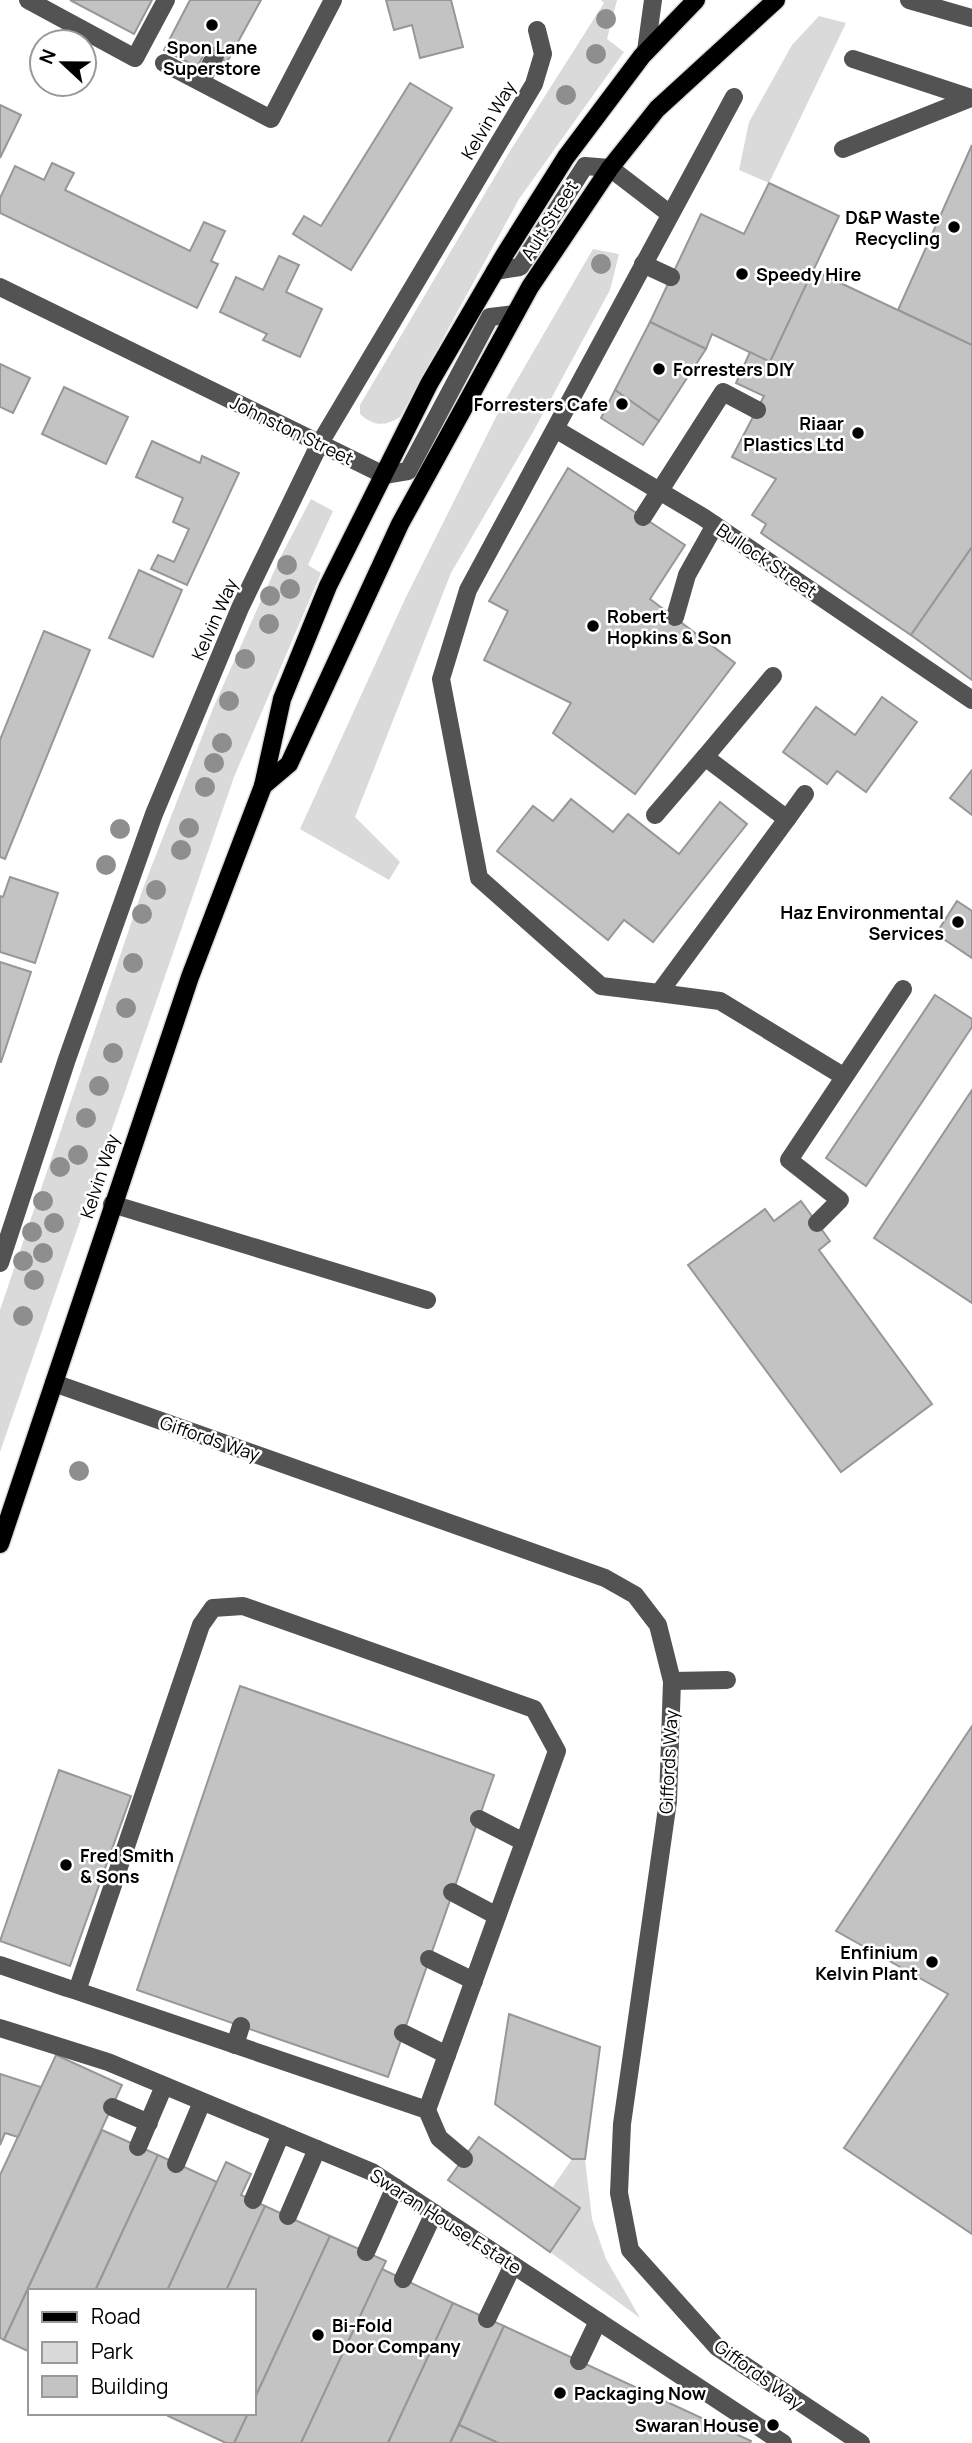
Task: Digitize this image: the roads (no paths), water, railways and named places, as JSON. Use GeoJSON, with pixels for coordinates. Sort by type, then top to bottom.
{"type":"FeatureCollection","features":[{"type":"Feature","properties":{"kind":"main road","name":"Kelvin Way"},"geometry":{"type":"LineString","coordinates":[[0,1544],[190,977],[263,786],[282,699],[328,586],[429,384],[566,157],[646,51],[696,0]]}},
{"type":"Feature","properties":{"kind":"main road","name":"Kelvin Way"},"geometry":{"type":"LineString","coordinates":[[263,786],[289,764],[400,524],[515,314],[610,168],[657,109],[776,0]]}},
{"type":"Feature","properties":{"kind":"street"},"geometry":{"type":"LineString","coordinates":[[28,0],[135,58],[166,0]]}},
{"type":"Feature","properties":{"kind":"street"},"geometry":{"type":"LineString","coordinates":[[164,63],[271,118],[333,0]]}},
{"type":"Feature","properties":{"kind":"street"},"geometry":{"type":"LineString","coordinates":[[646,51],[653,0]]}},
{"type":"Feature","properties":{"kind":"street"},"geometry":{"type":"LineString","coordinates":[[909,0],[939,4],[972,18]]}},
{"type":"Feature","properties":{"kind":"street","name":"Kelvin Way"},"geometry":{"type":"LineString","coordinates":[[0,1263],[67,1059],[154,814],[240,608],[320,443],[534,84],[543,54],[537,30]]}},
{"type":"Feature","properties":{"kind":"street"},"geometry":{"type":"LineString","coordinates":[[201,82],[215,56]]}},
{"type":"Feature","properties":{"kind":"street"},"geometry":{"type":"LineString","coordinates":[[853,59],[972,98]]}},
{"type":"Feature","properties":{"kind":"street"},"geometry":{"type":"LineString","coordinates":[[734,97],[557,430],[468,590],[441,679],[479,878],[601,986],[720,1001],[843,1076]]}},
{"type":"Feature","properties":{"kind":"street"},"geometry":{"type":"LineString","coordinates":[[843,149],[972,98]]}},
{"type":"Feature","properties":{"kind":"street","name":"Ault Street"},"geometry":{"type":"LineString","coordinates":[[495,271],[520,267],[585,166],[610,168]]}},
{"type":"Feature","properties":{"kind":"street"},"geometry":{"type":"LineString","coordinates":[[610,168],[670,214]]}},
{"type":"Feature","properties":{"kind":"street"},"geometry":{"type":"LineString","coordinates":[[643,264],[671,277]]}},
{"type":"Feature","properties":{"kind":"street","name":"Johnston Street"},"geometry":{"type":"LineString","coordinates":[[0,287],[384,474]]}},
{"type":"Feature","properties":{"kind":"street"},"geometry":{"type":"LineString","coordinates":[[384,474],[408,471],[490,317],[515,314]]}},
{"type":"Feature","properties":{"kind":"street"},"geometry":{"type":"LineString","coordinates":[[643,517],[723,391],[757,410]]}},
{"type":"Feature","properties":{"kind":"street","name":"Bullock Street"},"geometry":{"type":"LineString","coordinates":[[557,430],[715,525],[972,700]]}},
{"type":"Feature","properties":{"kind":"street"},"geometry":{"type":"LineString","coordinates":[[675,617],[687,575],[715,525]]}},
{"type":"Feature","properties":{"kind":"street"},"geometry":{"type":"LineString","coordinates":[[775,566],[786,550]]}},
{"type":"Feature","properties":{"kind":"street"},"geometry":{"type":"LineString","coordinates":[[655,815],[774,676]]}},
{"type":"Feature","properties":{"kind":"street"},"geometry":{"type":"LineString","coordinates":[[705,757],[787,819]]}},
{"type":"Feature","properties":{"kind":"street"},"geometry":{"type":"LineString","coordinates":[[659,993],[805,794]]}},
{"type":"Feature","properties":{"kind":"street"},"geometry":{"type":"LineString","coordinates":[[817,1223],[840,1200],[789,1160],[903,989]]}},
{"type":"Feature","properties":{"kind":"street"},"geometry":{"type":"LineString","coordinates":[[112,1204],[427,1300]]}},
{"type":"Feature","properties":{"kind":"street","name":"Giffords Way"},"geometry":{"type":"LineString","coordinates":[[54,1383],[605,1578],[635,1595],[657,1625],[672,1681],[668,1801],[622,2124],[619,2193],[630,2250],[717,2347],[861,2443]]}},
{"type":"Feature","properties":{"kind":"street"},"geometry":{"type":"LineString","coordinates":[[77,1991],[201,1625],[213,1608],[243,1606],[534,1709],[557,1751],[427,2110],[439,2138],[464,2159]]}},
{"type":"Feature","properties":{"kind":"street"},"geometry":{"type":"LineString","coordinates":[[672,1681],[727,1679]]}},
{"type":"Feature","properties":{"kind":"street"},"geometry":{"type":"LineString","coordinates":[[479,1819],[524,1842]]}},
{"type":"Feature","properties":{"kind":"street"},"geometry":{"type":"LineString","coordinates":[[453,1892],[497,1916]]}},
{"type":"Feature","properties":{"kind":"street"},"geometry":{"type":"LineString","coordinates":[[429,1959],[474,1981]]}},
{"type":"Feature","properties":{"kind":"street"},"geometry":{"type":"LineString","coordinates":[[0,1965],[427,2110]]}},
{"type":"Feature","properties":{"kind":"street"},"geometry":{"type":"LineString","coordinates":[[235,2045],[241,2026]]}},
{"type":"Feature","properties":{"kind":"street","name":"Swaran House Estate"},"geometry":{"type":"LineString","coordinates":[[0,2028],[108,2063],[372,2172],[783,2443]]}},
{"type":"Feature","properties":{"kind":"street"},"geometry":{"type":"LineString","coordinates":[[404,2033],[447,2055]]}},
{"type":"Feature","properties":{"kind":"street"},"geometry":{"type":"LineString","coordinates":[[138,2147],[164,2086]]}},
{"type":"Feature","properties":{"kind":"street"},"geometry":{"type":"LineString","coordinates":[[176,2164],[202,2102]]}},
{"type":"Feature","properties":{"kind":"street"},"geometry":{"type":"LineString","coordinates":[[112,2107],[149,2123]]}},
{"type":"Feature","properties":{"kind":"street"},"geometry":{"type":"LineString","coordinates":[[253,2200],[281,2134]]}},
{"type":"Feature","properties":{"kind":"street"},"geometry":{"type":"LineString","coordinates":[[288,2216],[317,2149]]}},
{"type":"Feature","properties":{"kind":"street"},"geometry":{"type":"LineString","coordinates":[[366,2252],[395,2187]]}},
{"type":"Feature","properties":{"kind":"street"},"geometry":{"type":"LineString","coordinates":[[403,2279],[434,2213]]}},
{"type":"Feature","properties":{"kind":"street"},"geometry":{"type":"LineString","coordinates":[[487,2319],[513,2265]]}},
{"type":"Feature","properties":{"kind":"street"},"geometry":{"type":"LineString","coordinates":[[579,2361],[598,2321]]}},
{"type":"Feature","properties":{"kind":"place","name":"Spon Lane Superstore"},"geometry":{"type":"Point","coordinates":[212,25]}},
{"type":"Feature","properties":{"kind":"place","name":"D&P Waste Recycling"},"geometry":{"type":"Point","coordinates":[954,227]}},
{"type":"Feature","properties":{"kind":"place","name":"Speedy Hire"},"geometry":{"type":"Point","coordinates":[742,274]}},
{"type":"Feature","properties":{"kind":"place","name":"Forresters DIY"},"geometry":{"type":"Point","coordinates":[659,369]}},
{"type":"Feature","properties":{"kind":"place","name":"Forresters Cafe"},"geometry":{"type":"Point","coordinates":[622,404]}},
{"type":"Feature","properties":{"kind":"place","name":"Riaar Plastics Ltd"},"geometry":{"type":"Point","coordinates":[858,433]}},
{"type":"Feature","properties":{"kind":"place","name":"Robert Hopkins & Son"},"geometry":{"type":"Point","coordinates":[593,626]}},
{"type":"Feature","properties":{"kind":"place","name":"Haz Environmental Services"},"geometry":{"type":"Point","coordinates":[958,922]}},
{"type":"Feature","properties":{"kind":"place","name":"Fred Smith & Sons"},"geometry":{"type":"Point","coordinates":[66,1865]}},
{"type":"Feature","properties":{"kind":"place","name":"Enfinium Kelvin Plant"},"geometry":{"type":"Point","coordinates":[932,1962]}},
{"type":"Feature","properties":{"kind":"place","name":"Bi-Fold Door Company"},"geometry":{"type":"Point","coordinates":[318,2335]}},
{"type":"Feature","properties":{"kind":"place","name":"Packaging Now"},"geometry":{"type":"Point","coordinates":[560,2393]}},
{"type":"Feature","properties":{"kind":"place","name":"Swaran House"},"geometry":{"type":"Point","coordinates":[773,2425]}}]}
